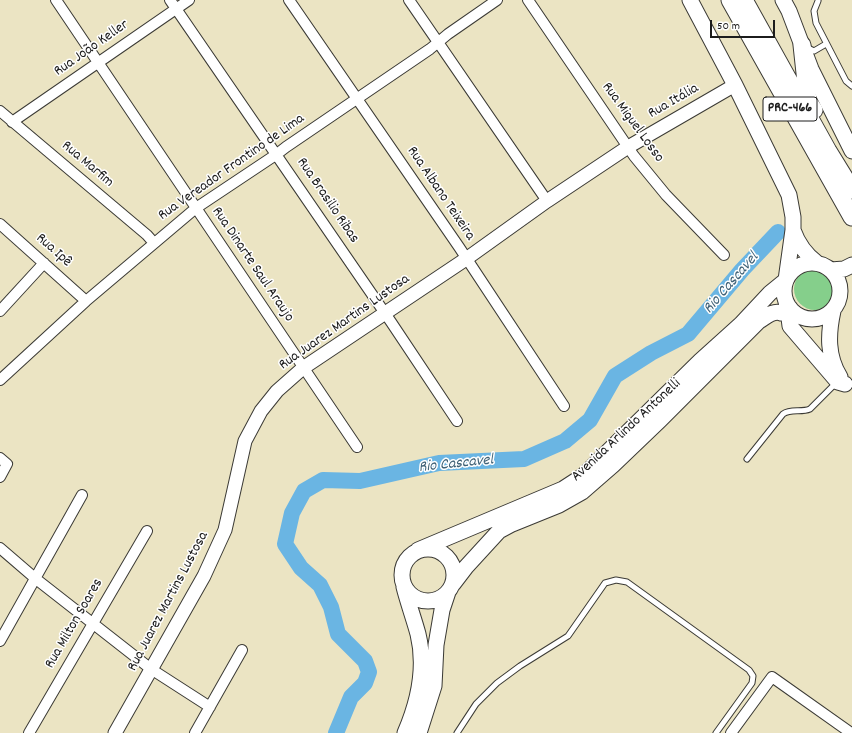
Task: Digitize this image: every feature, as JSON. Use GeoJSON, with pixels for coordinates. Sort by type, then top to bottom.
{"type":"FeatureCollection","features":[{"type":"Feature","properties":{"kind":"highway","name":"PRC-466"},"geometry":{"type":"LineString","coordinates":[[730,0],[852,216]]}},
{"type":"Feature","properties":{"kind":"highway","name":"PRC-466"},"geometry":{"type":"LineString","coordinates":[[744,0],[828,151],[852,190]]}},
{"type":"Feature","properties":{"kind":"highway","name":"PRC-466"},"geometry":{"type":"LineString","coordinates":[[802,45],[808,101],[846,167],[852,183]]}},
{"type":"Feature","properties":{"kind":"main road"},"geometry":{"type":"LineString","coordinates":[[690,0],[735,85],[789,195],[793,217],[793,230],[784,290],[785,300],[797,315],[806,319],[825,317],[836,304],[849,280],[852,278]]}},
{"type":"Feature","properties":{"kind":"main road"},"geometry":{"type":"LineString","coordinates":[[783,0],[789,11],[811,69],[852,151]]}},
{"type":"Feature","properties":{"kind":"main road"},"geometry":{"type":"LineString","coordinates":[[796,0],[802,45]]}},
{"type":"Feature","properties":{"kind":"main road"},"geometry":{"type":"LineString","coordinates":[[793,230],[802,249],[807,255],[817,263],[831,270],[840,283],[841,290],[829,330],[830,354],[834,366],[845,386]]}},
{"type":"Feature","properties":{"kind":"main road"},"geometry":{"type":"LineString","coordinates":[[786,280],[791,272],[798,266],[807,263],[817,263]]}},
{"type":"Feature","properties":{"kind":"main road"},"geometry":{"type":"LineString","coordinates":[[831,270],[844,269],[852,265]]}},
{"type":"Feature","properties":{"kind":"main road","name":"Avenida Arlindo Antonelli"},"geometry":{"type":"LineString","coordinates":[[405,733],[411,719],[420,682],[421,656],[418,635],[402,578],[402,569],[405,561],[411,554],[418,550],[563,489],[583,476],[700,360],[741,324],[770,293],[786,280]]}},
{"type":"Feature","properties":{"kind":"main road"},"geometry":{"type":"LineString","coordinates":[[790,308],[790,326],[845,386]]}},
{"type":"Feature","properties":{"kind":"main road","name":"Avenida Arlindo Antonelli"},"geometry":{"type":"LineString","coordinates":[[404,586],[413,596],[425,601],[434,601],[442,597],[451,588],[466,567],[499,531],[558,505],[582,492],[660,420],[759,321],[777,311],[781,313],[790,308]]}},
{"type":"Feature","properties":{"kind":"main road","name":"Avenida Arlindo Antonelli"},"geometry":{"type":"LineString","coordinates":[[418,550],[427,548],[436,549],[444,553],[450,559],[454,567],[455,576],[442,610],[436,645],[434,686],[418,733]]}},
{"type":"Feature","properties":{"kind":"street","name":"Rua Dinarte Saul Araujo"},"geometry":{"type":"LineString","coordinates":[[56,0],[356,447]]}},
{"type":"Feature","properties":{"kind":"street","name":"Rua Brasilio Ribas"},"geometry":{"type":"LineString","coordinates":[[170,0],[277,154],[457,421]]}},
{"type":"Feature","properties":{"kind":"street","name":"Rua João Keller"},"geometry":{"type":"LineString","coordinates":[[12,122],[189,0]]}},
{"type":"Feature","properties":{"kind":"street","name":"Rua Albano Teixeira"},"geometry":{"type":"LineString","coordinates":[[289,0],[466,259],[564,406]]}},
{"type":"Feature","properties":{"kind":"street"},"geometry":{"type":"LineString","coordinates":[[409,0],[547,201]]}},
{"type":"Feature","properties":{"kind":"street","name":"Rua Vereador Frontino de Lima"},"geometry":{"type":"LineString","coordinates":[[0,379],[86,301],[196,208],[277,154],[497,0]]}},
{"type":"Feature","properties":{"kind":"street","name":"Rua Miguel Losso"},"geometry":{"type":"LineString","coordinates":[[528,0],[628,147],[666,195],[724,255]]}},
{"type":"Feature","properties":{"kind":"street","name":"Rua Itália"},"geometry":{"type":"LineString","coordinates":[[628,147],[735,85]]}},
{"type":"Feature","properties":{"kind":"street","name":"Rua Marfim"},"geometry":{"type":"LineString","coordinates":[[0,112],[154,243]]}},
{"type":"Feature","properties":{"kind":"street","name":"Rua Juarez Martins Lustosa"},"geometry":{"type":"LineString","coordinates":[[115,733],[204,576],[225,530],[245,440],[261,411],[277,391],[303,368],[466,259],[547,201],[628,147]]}},
{"type":"Feature","properties":{"kind":"street","name":"Rua Ipê"},"geometry":{"type":"LineString","coordinates":[[0,224],[86,301]]}},
{"type":"Feature","properties":{"kind":"street"},"geometry":{"type":"LineString","coordinates":[[0,311],[44,263]]}},
{"type":"Feature","properties":{"kind":"street"},"geometry":{"type":"LineString","coordinates":[[0,477],[3,462]]}},
{"type":"Feature","properties":{"kind":"street"},"geometry":{"type":"LineString","coordinates":[[0,641],[82,496]]}},
{"type":"Feature","properties":{"kind":"street","name":"Rua Milton Soares"},"geometry":{"type":"LineString","coordinates":[[29,733],[147,531]]}},
{"type":"Feature","properties":{"kind":"street"},"geometry":{"type":"LineString","coordinates":[[0,548],[92,624],[152,669],[210,707]]}},
{"type":"Feature","properties":{"kind":"street"},"geometry":{"type":"LineString","coordinates":[[195,733],[242,650]]}},
{"type":"Feature","properties":{"kind":"street"},"geometry":{"type":"LineString","coordinates":[[731,733],[772,677],[851,733]]}},
{"type":"Feature","properties":{"kind":"lane"},"geometry":{"type":"LineString","coordinates":[[818,0],[814,11],[816,23],[846,81],[852,86]]}},
{"type":"Feature","properties":{"kind":"lane"},"geometry":{"type":"LineString","coordinates":[[802,45],[814,51],[826,44]]}},
{"type":"Feature","properties":{"kind":"lane"},"geometry":{"type":"LineString","coordinates":[[747,459],[787,411],[805,411],[810,409],[845,386]]}},
{"type":"Feature","properties":{"kind":"lane"},"geometry":{"type":"LineString","coordinates":[[457,733],[476,704],[497,683],[520,666],[568,636],[605,583],[616,580],[627,582],[749,670],[753,676],[752,683],[716,733]]}},
{"type":"Feature","properties":{"kind":"green space"},"geometry":{"type":"Polygon","coordinates":[[[811,268],[819,268],[827,271],[833,277],[836,289],[833,301],[827,307],[819,310],[811,310],[803,307],[797,301],[794,293],[794,285],[797,277],[803,271],[811,268]]]}},
{"type":"Feature","properties":{"kind":"waterway","name":"Rio Cascavel"},"geometry":{"type":"LineString","coordinates":[[336,733],[351,697],[365,683],[369,672],[365,661],[338,634],[331,607],[320,585],[301,568],[285,544],[292,513],[304,491],[323,480],[360,481],[439,463],[524,459],[565,441],[590,420],[615,376],[651,353],[688,334],[742,270],[778,232]]}}]}
